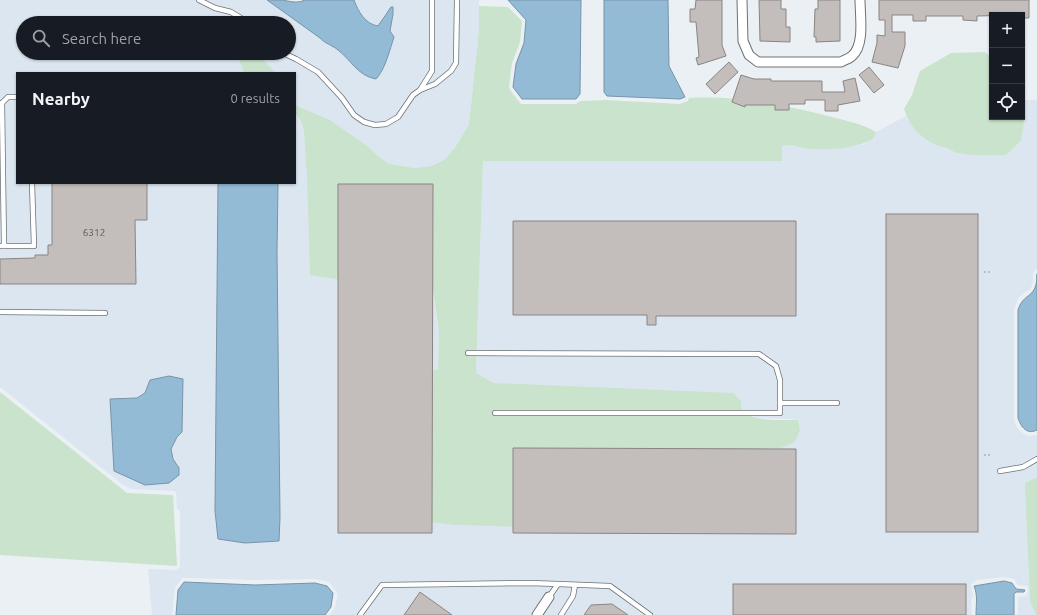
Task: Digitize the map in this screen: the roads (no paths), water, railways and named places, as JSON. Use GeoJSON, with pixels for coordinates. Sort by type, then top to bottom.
{"type":"FeatureCollection","features":[{"type":"Feature","properties":{"kind":"street"},"geometry":{"type":"LineString","coordinates":[[742,0],[742,41],[749,55],[758,62],[841,62],[852,57],[860,42],[860,0]]}},
{"type":"Feature","properties":{"kind":"street"},"geometry":{"type":"LineString","coordinates":[[537,615],[549,597]]}},
{"type":"Feature","properties":{"kind":"lane"},"geometry":{"type":"LineString","coordinates":[[199,0],[215,8],[231,12],[238,16]]}},
{"type":"Feature","properties":{"kind":"lane"},"geometry":{"type":"LineString","coordinates":[[420,90],[432,71],[432,0]]}},
{"type":"Feature","properties":{"kind":"lane"},"geometry":{"type":"LineString","coordinates":[[296,59],[318,72],[342,98],[354,115],[364,122],[375,125],[386,124],[398,117],[413,95],[420,90],[435,84],[451,71],[456,63],[457,0]]}},
{"type":"Feature","properties":{"kind":"lane"},"geometry":{"type":"LineString","coordinates":[[16,97],[8,97],[1,104],[2,246],[34,246],[32,184]]}},
{"type":"Feature","properties":{"kind":"lane"},"geometry":{"type":"LineString","coordinates":[[0,312],[105,313]]}},
{"type":"Feature","properties":{"kind":"lane"},"geometry":{"type":"LineString","coordinates":[[468,353],[759,354],[776,366],[780,380],[780,413],[495,413]]}},
{"type":"Feature","properties":{"kind":"lane"},"geometry":{"type":"LineString","coordinates":[[780,403],[837,403]]}},
{"type":"Feature","properties":{"kind":"lane"},"geometry":{"type":"LineString","coordinates":[[1000,471],[1023,467],[1037,459]]}},
{"type":"Feature","properties":{"kind":"lane"},"geometry":{"type":"LineString","coordinates":[[360,615],[382,584],[530,583],[610,586],[650,615]]}},
{"type":"Feature","properties":{"kind":"lane"},"geometry":{"type":"LineString","coordinates":[[549,597],[558,584]]}},
{"type":"Feature","properties":{"kind":"lane"},"geometry":{"type":"LineString","coordinates":[[561,615],[573,596],[575,585]]}},
{"type":"Feature","properties":{"kind":"water"},"geometry":{"type":"Polygon","coordinates":[[[267,0],[296,2],[305,0],[354,0],[360,13],[366,20],[373,25],[378,26],[391,7],[393,7],[390,31],[394,37],[387,59],[379,75],[376,79],[364,75],[338,50],[296,21],[296,16],[289,16],[267,0]]]}},
{"type":"Feature","properties":{"kind":"water"},"geometry":{"type":"Polygon","coordinates":[[[508,0],[581,0],[580,94],[576,99],[522,99],[513,87],[516,64],[524,43],[526,20],[508,0]]]}},
{"type":"Feature","properties":{"kind":"water"},"geometry":{"type":"Polygon","coordinates":[[[604,0],[668,0],[669,66],[685,97],[680,99],[607,96],[604,92],[604,0]]]}},
{"type":"Feature","properties":{"kind":"water"},"geometry":{"type":"Polygon","coordinates":[[[218,184],[278,184],[279,541],[245,543],[218,539],[215,511],[218,184]]]}},
{"type":"Feature","properties":{"kind":"water"},"geometry":{"type":"Polygon","coordinates":[[[1037,274],[1037,430],[1030,432],[1023,427],[1018,418],[1018,310],[1024,300],[1033,292],[1037,274]]]}},
{"type":"Feature","properties":{"kind":"water"},"geometry":{"type":"Polygon","coordinates":[[[169,376],[183,379],[182,432],[177,437],[171,449],[173,459],[179,468],[179,475],[169,483],[145,485],[114,471],[110,399],[137,398],[145,393],[150,380],[169,376]]]}},
{"type":"Feature","properties":{"kind":"water"},"geometry":{"type":"Polygon","coordinates":[[[1004,581],[1012,583],[1016,589],[1025,590],[1024,592],[1016,592],[1014,594],[1014,615],[976,615],[976,596],[974,586],[1004,581]]]}},
{"type":"Feature","properties":{"kind":"water"},"geometry":{"type":"Polygon","coordinates":[[[184,582],[255,585],[315,583],[327,586],[333,593],[331,607],[325,615],[176,615],[178,590],[184,582]]]}}]}
